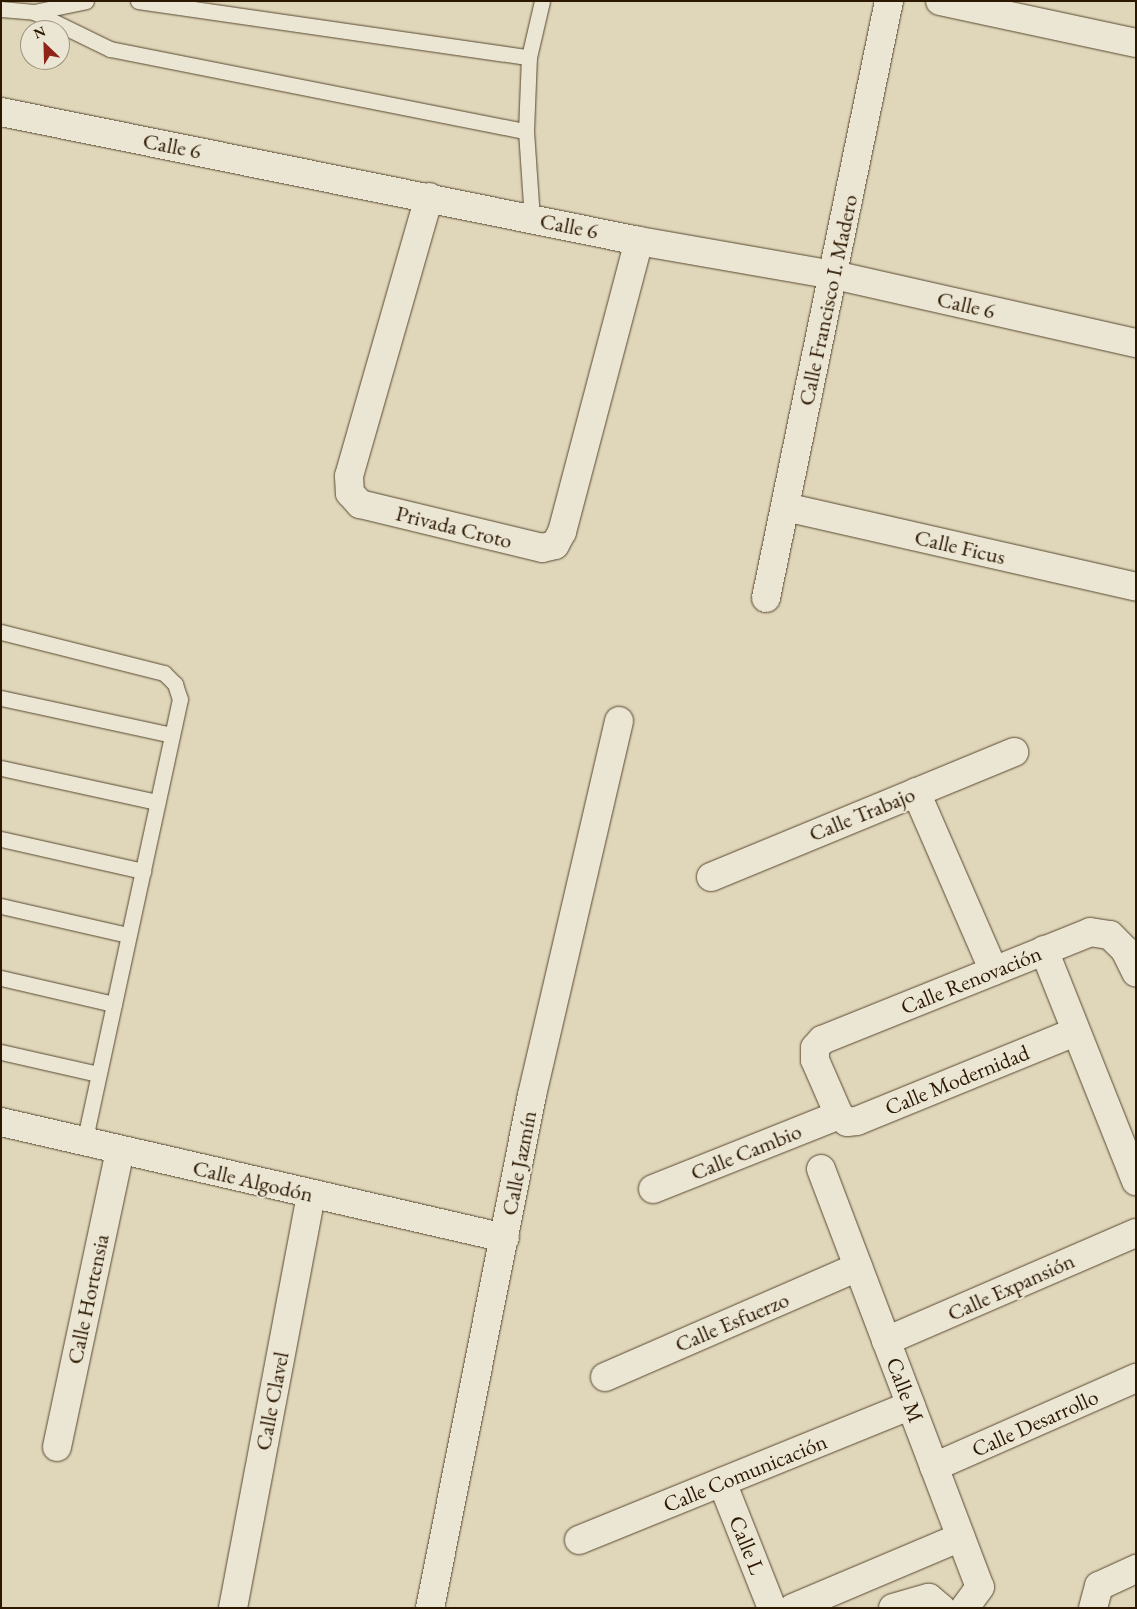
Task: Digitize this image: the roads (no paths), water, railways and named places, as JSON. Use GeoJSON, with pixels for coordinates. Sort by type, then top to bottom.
{"type":"FeatureCollection","features":[{"type":"Feature","properties":{"kind":"street","name":"Calle Francisco I. Madero"},"geometry":{"type":"LineString","coordinates":[[766,598],[889,1]]}},
{"type":"Feature","properties":{"kind":"street"},"geometry":{"type":"LineString","coordinates":[[940,1],[1136,43]]}},
{"type":"Feature","properties":{"kind":"street","name":"Calle 6"},"geometry":{"type":"LineString","coordinates":[[1,112],[429,196],[639,240],[834,275],[1136,343]]}},
{"type":"Feature","properties":{"kind":"street","name":"Privada Croto"},"geometry":{"type":"LineString","coordinates":[[429,196],[349,476],[350,493],[360,504],[542,548],[554,545],[562,532],[639,240]]}},
{"type":"Feature","properties":{"kind":"street","name":"Calle Ficus"},"geometry":{"type":"LineString","coordinates":[[785,507],[1136,588]]}},
{"type":"Feature","properties":{"kind":"street","name":"Calle Jazmín"},"geometry":{"type":"LineString","coordinates":[[430,1608],[532,1095],[619,721]]}},
{"type":"Feature","properties":{"kind":"street","name":"Calle Trabajo"},"geometry":{"type":"LineString","coordinates":[[711,877],[1014,752]]}},
{"type":"Feature","properties":{"kind":"street"},"geometry":{"type":"LineString","coordinates":[[916,792],[994,971]]}},
{"type":"Feature","properties":{"kind":"street","name":"Calle Renovación"},"geometry":{"type":"LineString","coordinates":[[839,1115],[815,1060],[815,1048],[822,1040],[1090,932],[1110,935],[1132,955]]}},
{"type":"Feature","properties":{"kind":"street"},"geometry":{"type":"LineString","coordinates":[[1044,950],[1136,1181]]}},
{"type":"Feature","properties":{"kind":"street","name":"Calle Modernidad"},"geometry":{"type":"LineString","coordinates":[[839,1115],[847,1122],[857,1121],[1076,1032]]}},
{"type":"Feature","properties":{"kind":"street","name":"Calle Cambio"},"geometry":{"type":"LineString","coordinates":[[653,1189],[839,1115]]}},
{"type":"Feature","properties":{"kind":"street","name":"Calle Algodón"},"geometry":{"type":"LineString","coordinates":[[1,1122],[120,1151],[505,1238]]}},
{"type":"Feature","properties":{"kind":"street","name":"Calle Hortensia"},"geometry":{"type":"LineString","coordinates":[[57,1447],[120,1151]]}},
{"type":"Feature","properties":{"kind":"street","name":"Calle M"},"geometry":{"type":"LineString","coordinates":[[821,1169],[980,1587],[965,1608]]}},
{"type":"Feature","properties":{"kind":"street","name":"Calle Clavel"},"geometry":{"type":"LineString","coordinates":[[233,1608],[312,1194]]}},
{"type":"Feature","properties":{"kind":"street","name":"Calle Expansión"},"geometry":{"type":"LineString","coordinates":[[886,1341],[1136,1232]]}},
{"type":"Feature","properties":{"kind":"street","name":"Calle Esfuerzo"},"geometry":{"type":"LineString","coordinates":[[605,1377],[858,1267]]}},
{"type":"Feature","properties":{"kind":"street","name":"Calle Desarrollo"},"geometry":{"type":"LineString","coordinates":[[934,1467],[1136,1378]]}},
{"type":"Feature","properties":{"kind":"street","name":"Calle Comunicación"},"geometry":{"type":"LineString","coordinates":[[579,1540],[911,1405]]}},
{"type":"Feature","properties":{"kind":"street","name":"Calle L"},"geometry":{"type":"LineString","coordinates":[[722,1482],[772,1608]]}},
{"type":"Feature","properties":{"kind":"street"},"geometry":{"type":"LineString","coordinates":[[793,1608],[961,1537]]}},
{"type":"Feature","properties":{"kind":"street"},"geometry":{"type":"LineString","coordinates":[[1093,1605],[1099,1586],[1136,1569]]}},
{"type":"Feature","properties":{"kind":"street"},"geometry":{"type":"LineString","coordinates":[[893,1608],[935,1603]]}},
{"type":"Feature","properties":{"kind":"lane"},"geometry":{"type":"LineString","coordinates":[[1,9],[34,12],[86,1]]}},
{"type":"Feature","properties":{"kind":"lane"},"geometry":{"type":"LineString","coordinates":[[138,1],[529,57]]}},
{"type":"Feature","properties":{"kind":"lane"},"geometry":{"type":"LineString","coordinates":[[532,219],[526,131],[529,57],[542,1]]}},
{"type":"Feature","properties":{"kind":"lane"},"geometry":{"type":"LineString","coordinates":[[34,12],[110,49],[526,131]]}},
{"type":"Feature","properties":{"kind":"lane"},"geometry":{"type":"LineString","coordinates":[[1,632],[164,673],[175,684],[180,699],[84,1142]]}},
{"type":"Feature","properties":{"kind":"lane"},"geometry":{"type":"LineString","coordinates":[[1,698],[172,735]]}},
{"type":"Feature","properties":{"kind":"lane"},"geometry":{"type":"LineString","coordinates":[[1,768],[157,802]]}},
{"type":"Feature","properties":{"kind":"lane"},"geometry":{"type":"LineString","coordinates":[[1,839],[142,871]]}},
{"type":"Feature","properties":{"kind":"lane"},"geometry":{"type":"LineString","coordinates":[[1,906],[128,935]]}},
{"type":"Feature","properties":{"kind":"lane"},"geometry":{"type":"LineString","coordinates":[[1,978],[114,1004]]}},
{"type":"Feature","properties":{"kind":"lane"},"geometry":{"type":"LineString","coordinates":[[1,1052],[98,1074]]}}]}
